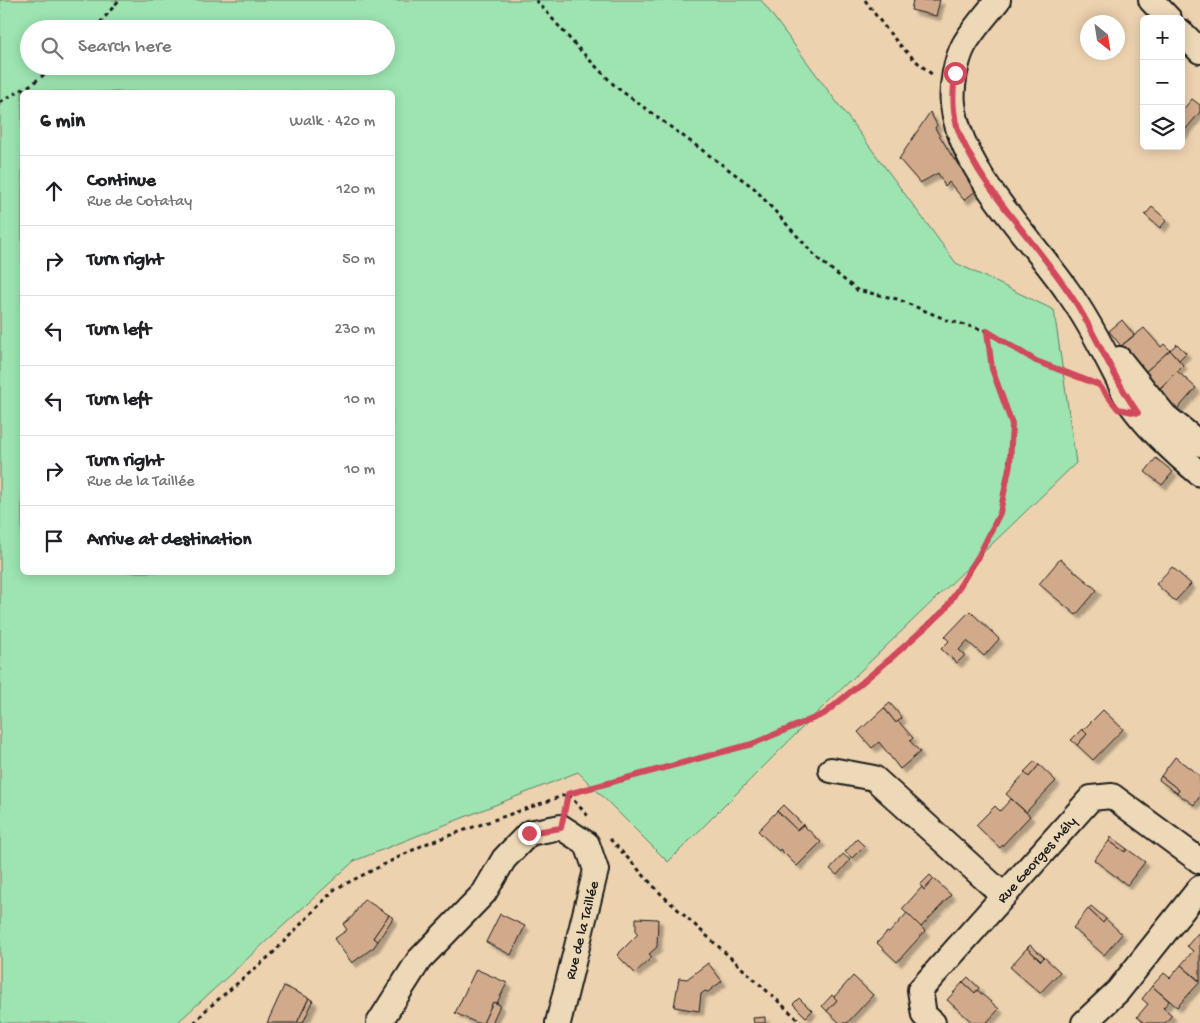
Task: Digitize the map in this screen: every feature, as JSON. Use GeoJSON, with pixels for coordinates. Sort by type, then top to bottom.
{"type":"FeatureCollection","features":[{"type":"Feature","properties":{"kind":"street"},"geometry":{"type":"LineString","coordinates":[[998,0],[964,46],[955,73],[952,103],[957,128],[971,158],[990,189],[1067,289],[1088,322],[1127,397],[1138,413],[1182,460],[1200,474]]}},
{"type":"Feature","properties":{"kind":"street"},"geometry":{"type":"LineString","coordinates":[[1151,0],[1165,15]]}},
{"type":"Feature","properties":{"kind":"street"},"geometry":{"type":"LineString","coordinates":[[1185,36],[1200,51]]}},
{"type":"Feature","properties":{"kind":"street"},"geometry":{"type":"LineString","coordinates":[[1088,322],[1165,416],[1200,444]]}},
{"type":"Feature","properties":{"kind":"street"},"geometry":{"type":"LineString","coordinates":[[830,770],[874,778],[1003,895]]}},
{"type":"Feature","properties":{"kind":"street","name":"Rue Georges Mély"},"geometry":{"type":"LineString","coordinates":[[933,1023],[924,1015],[920,990],[1091,798],[1112,796],[1200,861]]}},
{"type":"Feature","properties":{"kind":"street"},"geometry":{"type":"LineString","coordinates":[[379,1023],[419,960],[484,893],[504,858],[529,833],[561,828]]}},
{"type":"Feature","properties":{"kind":"street","name":"Rue de la Taillée"},"geometry":{"type":"LineString","coordinates":[[558,1023],[596,870],[587,844],[561,828]]}},
{"type":"Feature","properties":{"kind":"street"},"geometry":{"type":"LineString","coordinates":[[1084,1023],[1118,991],[1200,888]]}},
{"type":"Feature","properties":{"kind":"path"},"geometry":{"type":"LineString","coordinates":[[102,20],[119,0]]}},
{"type":"Feature","properties":{"kind":"path"},"geometry":{"type":"LineString","coordinates":[[536,0],[577,48],[616,87],[754,188],[817,258],[857,290],[897,299],[947,320],[987,331],[1036,361],[1099,385]]}},
{"type":"Feature","properties":{"kind":"path"},"geometry":{"type":"LineString","coordinates":[[865,0],[906,53],[953,90]]}},
{"type":"Feature","properties":{"kind":"path"},"geometry":{"type":"LineString","coordinates":[[21,90],[44,75]]}},
{"type":"Feature","properties":{"kind":"path"},"geometry":{"type":"LineString","coordinates":[[0,102],[20,91]]}},
{"type":"Feature","properties":{"kind":"path"},"geometry":{"type":"LineString","coordinates":[[561,828],[568,794],[752,744],[824,714],[945,610],[979,555],[1000,513],[1010,464],[1012,424],[992,369],[987,331]]}},
{"type":"Feature","properties":{"kind":"green space"},"geometry":{"type":"Polygon","coordinates":[[[0,0],[761,0],[956,263],[1054,310],[1076,463],[824,706],[668,862],[578,772],[354,861],[177,1023],[0,1023],[0,0]]]}},
{"type":"Feature","properties":{"kind":"building"},"geometry":{"type":"Polygon","coordinates":[[[913,0],[940,0],[936,16],[911,10],[913,0]]]}},
{"type":"Feature","properties":{"kind":"building"},"geometry":{"type":"Polygon","coordinates":[[[1192,99],[1200,105],[1200,112],[1185,130],[1185,107],[1192,99]]]}},
{"type":"Feature","properties":{"kind":"building"},"geometry":{"type":"Polygon","coordinates":[[[930,112],[937,125],[935,128],[953,158],[977,190],[964,200],[949,182],[945,186],[938,173],[920,183],[899,159],[930,112]]]}},
{"type":"Feature","properties":{"kind":"building"},"geometry":{"type":"Polygon","coordinates":[[[1152,207],[1167,220],[1160,228],[1145,215],[1152,207]]]}},
{"type":"Feature","properties":{"kind":"building"},"geometry":{"type":"Polygon","coordinates":[[[1122,320],[1134,335],[1121,346],[1109,331],[1122,320]]]}},
{"type":"Feature","properties":{"kind":"building"},"geometry":{"type":"Polygon","coordinates":[[[1144,328],[1161,347],[1164,344],[1170,350],[1143,374],[1121,346],[1144,328]]]}},
{"type":"Feature","properties":{"kind":"building"},"geometry":{"type":"Polygon","coordinates":[[[1177,344],[1186,353],[1179,360],[1170,350],[1177,344]]]}},
{"type":"Feature","properties":{"kind":"building"},"geometry":{"type":"Polygon","coordinates":[[[1170,350],[1183,365],[1158,390],[1143,374],[1170,350]]]}},
{"type":"Feature","properties":{"kind":"building"},"geometry":{"type":"Polygon","coordinates":[[[1177,371],[1196,388],[1174,413],[1153,396],[1177,371]]]}},
{"type":"Feature","properties":{"kind":"building"},"geometry":{"type":"Polygon","coordinates":[[[1156,458],[1173,472],[1162,485],[1145,472],[1156,458]]]}},
{"type":"Feature","properties":{"kind":"building"},"geometry":{"type":"Polygon","coordinates":[[[1060,559],[1097,590],[1076,615],[1039,584],[1060,559]]]}},
{"type":"Feature","properties":{"kind":"building"},"geometry":{"type":"Polygon","coordinates":[[[1172,567],[1191,584],[1175,601],[1156,584],[1172,567]]]}},
{"type":"Feature","properties":{"kind":"building"},"geometry":{"type":"Polygon","coordinates":[[[970,611],[999,639],[984,656],[967,641],[959,650],[965,655],[957,663],[941,649],[949,641],[945,637],[970,611]]]}},
{"type":"Feature","properties":{"kind":"building"},"geometry":{"type":"Polygon","coordinates":[[[890,703],[902,718],[896,723],[884,708],[890,703]]]}},
{"type":"Feature","properties":{"kind":"building"},"geometry":{"type":"Polygon","coordinates":[[[884,708],[896,723],[898,721],[913,738],[910,741],[920,752],[900,769],[879,742],[872,748],[858,732],[884,708]]]}},
{"type":"Feature","properties":{"kind":"building"},"geometry":{"type":"Polygon","coordinates":[[[1103,710],[1123,729],[1093,760],[1077,745],[1087,734],[1083,730],[1103,710]]]}},
{"type":"Feature","properties":{"kind":"building"},"geometry":{"type":"Polygon","coordinates":[[[1082,729],[1087,734],[1077,745],[1071,740],[1082,729]]]}},
{"type":"Feature","properties":{"kind":"building"},"geometry":{"type":"Polygon","coordinates":[[[1175,757],[1200,776],[1200,796],[1194,805],[1177,793],[1179,790],[1161,776],[1175,757]]]}},
{"type":"Feature","properties":{"kind":"building"},"geometry":{"type":"Polygon","coordinates":[[[1035,761],[1039,765],[1029,777],[1024,772],[1035,761]]]}},
{"type":"Feature","properties":{"kind":"building"},"geometry":{"type":"Polygon","coordinates":[[[1039,765],[1056,781],[1026,812],[1006,794],[1025,773],[1029,777],[1039,765]]]}},
{"type":"Feature","properties":{"kind":"building"},"geometry":{"type":"Polygon","coordinates":[[[1161,776],[1179,790],[1177,793],[1159,780],[1161,776]]]}},
{"type":"Feature","properties":{"kind":"building"},"geometry":{"type":"Polygon","coordinates":[[[1011,799],[1030,816],[1000,848],[976,825],[995,806],[1000,811],[1011,799]]]}},
{"type":"Feature","properties":{"kind":"building"},"geometry":{"type":"Polygon","coordinates":[[[783,805],[803,825],[797,830],[777,811],[783,805]]]}},
{"type":"Feature","properties":{"kind":"building"},"geometry":{"type":"Polygon","coordinates":[[[777,811],[797,830],[803,825],[821,842],[797,866],[758,831],[777,811]]]}},
{"type":"Feature","properties":{"kind":"building"},"geometry":{"type":"Polygon","coordinates":[[[1111,837],[1127,849],[1125,852],[1109,841],[1111,837]]]}},
{"type":"Feature","properties":{"kind":"building"},"geometry":{"type":"Polygon","coordinates":[[[857,839],[864,846],[852,858],[845,852],[857,839]]]}},
{"type":"Feature","properties":{"kind":"building"},"geometry":{"type":"Polygon","coordinates":[[[1109,841],[1125,852],[1127,849],[1145,862],[1127,885],[1094,860],[1109,841]]]}},
{"type":"Feature","properties":{"kind":"building"},"geometry":{"type":"Polygon","coordinates":[[[843,854],[850,860],[837,875],[830,869],[843,854]]]}},
{"type":"Feature","properties":{"kind":"building"},"geometry":{"type":"Polygon","coordinates":[[[930,875],[934,879],[924,890],[920,885],[930,875]]]}},
{"type":"Feature","properties":{"kind":"building"},"geometry":{"type":"Polygon","coordinates":[[[934,879],[951,895],[921,927],[902,909],[922,887],[924,890],[934,879]]]}},
{"type":"Feature","properties":{"kind":"building"},"geometry":{"type":"Polygon","coordinates":[[[364,899],[389,915],[373,938],[378,941],[374,947],[352,963],[334,939],[347,930],[343,924],[352,917],[364,899]]]}},
{"type":"Feature","properties":{"kind":"building"},"geometry":{"type":"Polygon","coordinates":[[[1091,906],[1106,919],[1103,923],[1088,909],[1091,906]]]}},
{"type":"Feature","properties":{"kind":"building"},"geometry":{"type":"Polygon","coordinates":[[[1088,909],[1103,923],[1106,919],[1122,934],[1104,955],[1073,928],[1088,909]]]}},
{"type":"Feature","properties":{"kind":"building"},"geometry":{"type":"Polygon","coordinates":[[[907,913],[925,931],[897,962],[877,943],[907,913]]]}},
{"type":"Feature","properties":{"kind":"building"},"geometry":{"type":"Polygon","coordinates":[[[500,914],[525,926],[511,955],[486,942],[500,914]]]}},
{"type":"Feature","properties":{"kind":"building"},"geometry":{"type":"Polygon","coordinates":[[[389,915],[393,918],[378,941],[373,938],[389,915]]]}},
{"type":"Feature","properties":{"kind":"building"},"geometry":{"type":"Polygon","coordinates":[[[636,918],[658,919],[657,947],[649,954],[652,957],[635,973],[617,955],[638,934],[636,932],[636,918]]]}},
{"type":"Feature","properties":{"kind":"building"},"geometry":{"type":"Polygon","coordinates":[[[1198,933],[1200,935],[1200,981],[1181,965],[1193,951],[1187,946],[1198,933]]]}},
{"type":"Feature","properties":{"kind":"building"},"geometry":{"type":"Polygon","coordinates":[[[1030,945],[1044,957],[1041,961],[1027,948],[1030,945]]]}},
{"type":"Feature","properties":{"kind":"building"},"geometry":{"type":"Polygon","coordinates":[[[1027,948],[1041,961],[1044,957],[1060,972],[1040,993],[1010,967],[1027,948]]]}},
{"type":"Feature","properties":{"kind":"building"},"geometry":{"type":"Polygon","coordinates":[[[708,963],[722,981],[708,992],[705,991],[701,994],[699,1011],[674,1007],[679,978],[687,979],[708,963]]]}},
{"type":"Feature","properties":{"kind":"building"},"geometry":{"type":"Polygon","coordinates":[[[1181,965],[1200,982],[1177,1007],[1152,986],[1164,973],[1170,978],[1181,965]]]}},
{"type":"Feature","properties":{"kind":"building"},"geometry":{"type":"Polygon","coordinates":[[[476,969],[507,983],[497,1003],[493,1002],[483,1023],[477,1023],[455,1013],[476,969]]]}},
{"type":"Feature","properties":{"kind":"building"},"geometry":{"type":"Polygon","coordinates":[[[853,976],[873,995],[847,1023],[840,1023],[827,1011],[837,1000],[834,997],[853,976]]]}},
{"type":"Feature","properties":{"kind":"building"},"geometry":{"type":"Polygon","coordinates":[[[968,977],[979,988],[975,993],[963,982],[968,977]]]}},
{"type":"Feature","properties":{"kind":"building"},"geometry":{"type":"Polygon","coordinates":[[[963,982],[975,993],[977,990],[999,1009],[986,1023],[973,1023],[947,1000],[963,982]]]}},
{"type":"Feature","properties":{"kind":"building"},"geometry":{"type":"Polygon","coordinates":[[[284,986],[309,998],[297,1023],[267,1023],[284,986]]]}},
{"type":"Feature","properties":{"kind":"building"},"geometry":{"type":"Polygon","coordinates":[[[1152,986],[1169,1001],[1163,1008],[1172,1015],[1165,1023],[1144,1023],[1137,1017],[1148,1004],[1142,999],[1152,986]]]}},
{"type":"Feature","properties":{"kind":"building"},"geometry":{"type":"Polygon","coordinates":[[[832,995],[837,1000],[827,1011],[822,1006],[832,995]]]}},
{"type":"Feature","properties":{"kind":"building"},"geometry":{"type":"Polygon","coordinates":[[[309,998],[313,1001],[303,1023],[297,1023],[309,998]]]}},
{"type":"Feature","properties":{"kind":"building"},"geometry":{"type":"Polygon","coordinates":[[[799,998],[812,1011],[806,1017],[793,1004],[799,998]]]}},
{"type":"Feature","properties":{"kind":"building"},"geometry":{"type":"Polygon","coordinates":[[[493,1002],[500,1005],[492,1023],[483,1023],[493,1002]]]}},
{"type":"Feature","properties":{"kind":"building"},"geometry":{"type":"Polygon","coordinates":[[[765,1017],[765,1023],[754,1023],[753,1018],[765,1017]]]}},
{"type":"Feature","properties":{"kind":"route"},"geometry":{"type":"LineString","coordinates":[[529,833],[561,828],[568,794],[752,744],[824,714],[945,610],[979,555],[1000,513],[1010,464],[1012,424],[992,369],[987,331],[1036,361],[1099,385],[1118,409],[1138,413],[1127,397],[1088,322],[1067,289],[990,189],[971,158],[957,128],[952,103],[955,73]]}}]}
